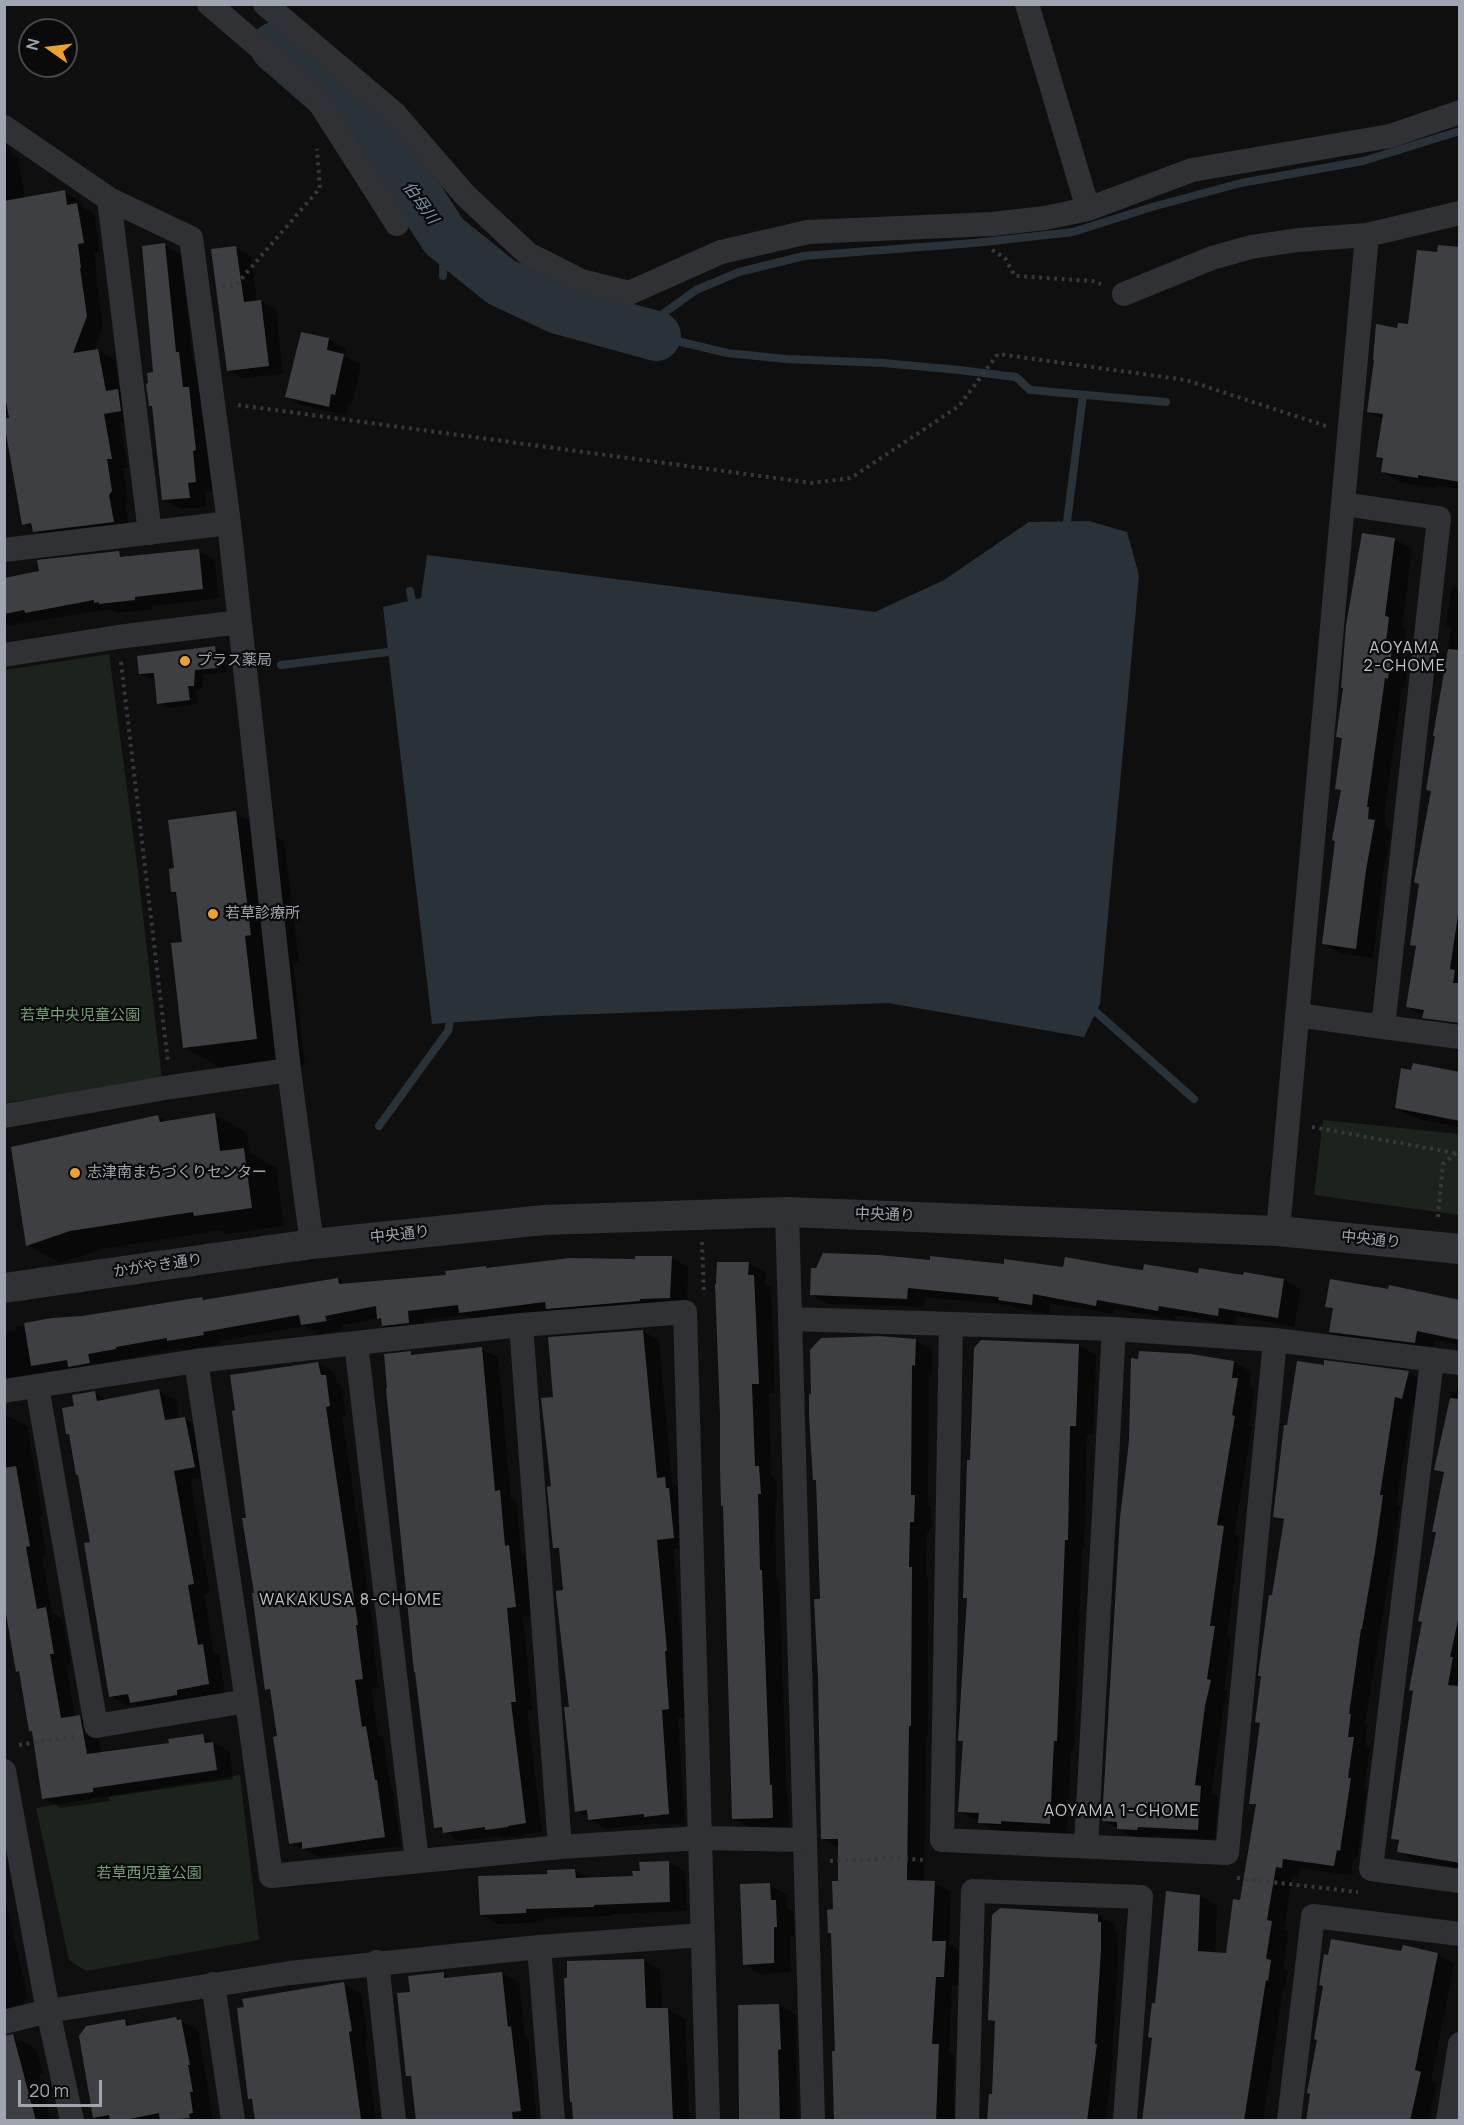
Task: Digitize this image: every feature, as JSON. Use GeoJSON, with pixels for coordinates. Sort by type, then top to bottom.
{"type":"FeatureCollection","features":[{"type":"Feature","properties":{"kind":"street"},"geometry":{"type":"LineString","coordinates":[[209,4],[314,94],[396,224]]}},
{"type":"Feature","properties":{"kind":"street"},"geometry":{"type":"LineString","coordinates":[[265,4],[395,114],[465,195],[528,254],[581,281],[629,293],[721,252],[808,232],[992,224],[1045,218],[1088,209],[1192,170],[1390,136],[1460,112]]}},
{"type":"Feature","properties":{"kind":"street"},"geometry":{"type":"LineString","coordinates":[[1027,4],[1088,209]]}},
{"type":"Feature","properties":{"kind":"street"},"geometry":{"type":"LineString","coordinates":[[4,127],[109,199],[191,238],[229,523],[290,1070],[312,1244]]}},
{"type":"Feature","properties":{"kind":"street"},"geometry":{"type":"LineString","coordinates":[[109,199],[150,532]]}},
{"type":"Feature","properties":{"kind":"street"},"geometry":{"type":"LineString","coordinates":[[1124,294],[1212,258],[1251,247],[1298,240],[1367,235],[1460,213]]}},
{"type":"Feature","properties":{"kind":"street"},"geometry":{"type":"LineString","coordinates":[[1278,1231],[1367,235]]}},
{"type":"Feature","properties":{"kind":"street"},"geometry":{"type":"LineString","coordinates":[[1343,504],[1439,518],[1383,1027]]}},
{"type":"Feature","properties":{"kind":"street"},"geometry":{"type":"LineString","coordinates":[[5,544],[229,523]]}},
{"type":"Feature","properties":{"kind":"street"},"geometry":{"type":"LineString","coordinates":[[4,655],[118,637],[240,622]]}},
{"type":"Feature","properties":{"kind":"street"},"geometry":{"type":"LineString","coordinates":[[1297,1016],[1460,1037]]}},
{"type":"Feature","properties":{"kind":"street"},"geometry":{"type":"LineString","coordinates":[[4,1116],[171,1087],[290,1070]]}},
{"type":"Feature","properties":{"kind":"street"},"geometry":{"type":"LineString","coordinates":[[787,1212],[813,2121]]}},
{"type":"Feature","properties":{"kind":"street","name":"中央通り"},"geometry":{"type":"LineString","coordinates":[[312,1244],[544,1220],[787,1212],[1278,1231],[1460,1249]]}},
{"type":"Feature","properties":{"kind":"street","name":"かがやき通り"},"geometry":{"type":"LineString","coordinates":[[4,1288],[312,1244]]}},
{"type":"Feature","properties":{"kind":"street"},"geometry":{"type":"LineString","coordinates":[[4,1391],[196,1361],[521,1324],[685,1312],[708,2121]]}},
{"type":"Feature","properties":{"kind":"street"},"geometry":{"type":"LineString","coordinates":[[790,1319],[1114,1329],[1275,1340],[1460,1363]]}},
{"type":"Feature","properties":{"kind":"street"},"geometry":{"type":"LineString","coordinates":[[521,1324],[560,1847]]}},
{"type":"Feature","properties":{"kind":"street"},"geometry":{"type":"LineString","coordinates":[[951,1324],[942,1840],[1227,1853],[1275,1340]]}},
{"type":"Feature","properties":{"kind":"street"},"geometry":{"type":"LineString","coordinates":[[1086,1846],[1114,1329]]}},
{"type":"Feature","properties":{"kind":"street"},"geometry":{"type":"LineString","coordinates":[[356,1343],[417,1861]]}},
{"type":"Feature","properties":{"kind":"street"},"geometry":{"type":"LineString","coordinates":[[1432,1360],[1371,1869],[1460,1881]]}},
{"type":"Feature","properties":{"kind":"street"},"geometry":{"type":"LineString","coordinates":[[196,1361],[248,1701],[271,1876],[560,1847],[700,1838],[805,1840]]}},
{"type":"Feature","properties":{"kind":"street"},"geometry":{"type":"LineString","coordinates":[[37,1386],[96,1726],[248,1701]]}},
{"type":"Feature","properties":{"kind":"street"},"geometry":{"type":"LineString","coordinates":[[4,1771],[48,2012],[72,2121]]}},
{"type":"Feature","properties":{"kind":"street"},"geometry":{"type":"LineString","coordinates":[[967,2121],[973,1890],[1141,1898],[1125,2121]]}},
{"type":"Feature","properties":{"kind":"street"},"geometry":{"type":"LineString","coordinates":[[1289,2121],[1313,1916],[1460,1934]]}},
{"type":"Feature","properties":{"kind":"street"},"geometry":{"type":"LineString","coordinates":[[4,2022],[48,2012],[213,1984],[377,1962],[703,1935]]}},
{"type":"Feature","properties":{"kind":"street"},"geometry":{"type":"LineString","coordinates":[[538,1947],[553,2121]]}},
{"type":"Feature","properties":{"kind":"street"},"geometry":{"type":"LineString","coordinates":[[377,1962],[394,2121]]}},
{"type":"Feature","properties":{"kind":"street"},"geometry":{"type":"LineString","coordinates":[[213,1984],[233,2121]]}},
{"type":"Feature","properties":{"kind":"street"},"geometry":{"type":"LineString","coordinates":[[1448,2121],[1460,2044]]}},
{"type":"Feature","properties":{"kind":"path"},"geometry":{"type":"LineString","coordinates":[[199,287],[236,285],[320,188],[317,141]]}},
{"type":"Feature","properties":{"kind":"path"},"geometry":{"type":"LineString","coordinates":[[992,224],[992,251],[1005,258],[1015,276],[1093,281],[1124,294]]}},
{"type":"Feature","properties":{"kind":"path"},"geometry":{"type":"LineString","coordinates":[[213,402],[812,483],[851,478],[959,406],[998,354],[1186,380],[1349,434]]}},
{"type":"Feature","properties":{"kind":"path"},"geometry":{"type":"LineString","coordinates":[[118,637],[171,1087]]}},
{"type":"Feature","properties":{"kind":"path"},"geometry":{"type":"LineString","coordinates":[[1308,1126],[1458,1153]]}},
{"type":"Feature","properties":{"kind":"path"},"geometry":{"type":"LineString","coordinates":[[1438,1218],[1443,1164],[1458,1153]]}},
{"type":"Feature","properties":{"kind":"path"},"geometry":{"type":"LineString","coordinates":[[702,1240],[704,1296]]}},
{"type":"Feature","properties":{"kind":"path"},"geometry":{"type":"LineString","coordinates":[[19,1745],[87,1734],[96,1726]]}},
{"type":"Feature","properties":{"kind":"green space","name":"若草中央児童公園"},"geometry":{"type":"Polygon","coordinates":[[[109,654],[162,1079],[5,1103],[5,670],[109,654]]]}},
{"type":"Feature","properties":{"kind":"green space"},"geometry":{"type":"Polygon","coordinates":[[[1323,1120],[1459,1134],[1459,1215],[1314,1195],[1323,1120]]]}},
{"type":"Feature","properties":{"kind":"green space","name":"若草西児童公園"},"geometry":{"type":"Polygon","coordinates":[[[240,1775],[259,1940],[86,1971],[69,1960],[36,1808],[240,1775]]]}},
{"type":"Feature","properties":{"kind":"shaded area"},"geometry":{"type":"Polygon","coordinates":[[[1089,521],[1127,532],[1139,575],[1100,1004],[1084,1037],[888,1003],[541,1016],[432,1024],[383,607],[421,598],[427,555],[875,612],[944,580],[1029,522],[1089,521]]]}},
{"type":"Feature","properties":{"kind":"building"},"geometry":{"type":"Polygon","coordinates":[[[65,190],[67,205],[77,203],[84,243],[78,244],[87,316],[73,353],[98,349],[106,391],[118,389],[121,411],[104,414],[112,459],[107,459],[112,491],[109,495],[114,522],[33,532],[31,523],[22,525],[4,422],[4,418],[9,418],[4,391],[4,201],[65,190]]]}},
{"type":"Feature","properties":{"kind":"building"},"geometry":{"type":"Polygon","coordinates":[[[165,243],[176,352],[179,352],[183,387],[189,387],[196,450],[193,451],[196,482],[188,483],[190,498],[162,500],[152,406],[149,406],[146,384],[148,383],[147,373],[153,372],[142,246],[165,243]]]}},
{"type":"Feature","properties":{"kind":"building"},"geometry":{"type":"Polygon","coordinates":[[[1438,245],[1460,247],[1460,482],[1381,472],[1383,458],[1376,457],[1383,414],[1367,412],[1376,324],[1397,328],[1398,323],[1408,324],[1417,250],[1437,252],[1438,245]]]}},
{"type":"Feature","properties":{"kind":"building"},"geometry":{"type":"Polygon","coordinates":[[[236,246],[244,302],[261,300],[269,366],[227,371],[211,249],[236,246]]]}},
{"type":"Feature","properties":{"kind":"building"},"geometry":{"type":"Polygon","coordinates":[[[301,332],[329,338],[327,350],[344,354],[335,395],[331,394],[329,407],[285,397],[301,332]]]}},
{"type":"Feature","properties":{"kind":"building"},"geometry":{"type":"Polygon","coordinates":[[[1362,533],[1395,538],[1385,616],[1389,617],[1385,650],[1392,650],[1388,679],[1385,678],[1367,807],[1369,807],[1368,819],[1375,820],[1356,949],[1322,944],[1335,841],[1332,840],[1341,790],[1335,789],[1342,738],[1336,737],[1343,688],[1341,688],[1346,625],[1362,533]]]}},
{"type":"Feature","properties":{"kind":"building"},"geometry":{"type":"Polygon","coordinates":[[[199,549],[203,589],[99,604],[99,602],[94,603],[94,600],[25,613],[24,610],[4,614],[4,578],[39,571],[37,560],[119,551],[120,557],[199,549]]]}},
{"type":"Feature","properties":{"kind":"building","name":"プラス薬局"},"geometry":{"type":"Polygon","coordinates":[[[215,646],[218,668],[195,670],[194,686],[188,686],[190,700],[157,704],[154,673],[139,674],[137,656],[215,646]]]}},
{"type":"Feature","properties":{"kind":"building"},"geometry":{"type":"Polygon","coordinates":[[[1448,649],[1460,650],[1460,901],[1450,969],[1455,970],[1453,983],[1460,983],[1460,1023],[1422,1018],[1424,1010],[1406,1007],[1416,946],[1410,945],[1419,884],[1414,882],[1431,791],[1426,790],[1448,649]]]}},
{"type":"Feature","properties":{"kind":"building","name":"若草診療所"},"geometry":{"type":"Polygon","coordinates":[[[236,811],[251,935],[245,936],[257,1039],[183,1048],[171,943],[182,942],[176,892],[171,892],[169,869],[174,868],[168,820],[236,811]]]}},
{"type":"Feature","properties":{"kind":"building"},"geometry":{"type":"Polygon","coordinates":[[[1413,1063],[1460,1072],[1460,1121],[1395,1108],[1401,1068],[1411,1070],[1413,1063]]]}},
{"type":"Feature","properties":{"kind":"building","name":"志津南まちづくりセンター"},"geometry":{"type":"Polygon","coordinates":[[[215,1113],[220,1151],[244,1148],[252,1208],[194,1216],[193,1212],[70,1231],[26,1246],[11,1147],[158,1115],[160,1122],[215,1113]]]}},
{"type":"Feature","properties":{"kind":"building"},"geometry":{"type":"Polygon","coordinates":[[[823,1253],[930,1260],[930,1256],[1004,1264],[1004,1259],[1063,1267],[1065,1257],[1133,1269],[1143,1270],[1144,1264],[1198,1273],[1199,1268],[1243,1275],[1244,1272],[1284,1279],[1278,1318],[1219,1308],[1218,1316],[1159,1306],[1158,1311],[1097,1300],[1096,1306],[1033,1294],[1032,1305],[998,1300],[999,1297],[908,1288],[907,1299],[810,1295],[811,1268],[816,1268],[823,1253]]]}},
{"type":"Feature","properties":{"kind":"building"},"geometry":{"type":"Polygon","coordinates":[[[635,1256],[672,1256],[670,1298],[546,1309],[545,1302],[459,1313],[458,1305],[408,1311],[409,1323],[382,1326],[381,1318],[377,1319],[376,1306],[325,1316],[327,1321],[301,1325],[299,1315],[203,1332],[204,1335],[167,1341],[167,1338],[116,1347],[116,1349],[88,1354],[90,1363],[68,1367],[67,1360],[31,1366],[24,1323],[202,1297],[203,1300],[338,1278],[339,1284],[446,1275],[445,1271],[570,1258],[635,1259],[635,1256]]]}},
{"type":"Feature","properties":{"kind":"building"},"geometry":{"type":"Polygon","coordinates":[[[717,1262],[749,1262],[748,1275],[754,1275],[759,1384],[752,1384],[755,1466],[759,1466],[761,1494],[758,1494],[760,1570],[762,1570],[773,1818],[732,1819],[715,1284],[717,1262]]]}},
{"type":"Feature","properties":{"kind":"building"},"geometry":{"type":"Polygon","coordinates":[[[1330,1279],[1388,1289],[1389,1285],[1460,1300],[1460,1340],[1417,1331],[1415,1343],[1329,1332],[1333,1308],[1325,1307],[1330,1279]]]}},
{"type":"Feature","properties":{"kind":"building"},"geometry":{"type":"Polygon","coordinates":[[[643,1330],[657,1478],[665,1477],[666,1488],[669,1488],[674,1538],[657,1540],[667,1651],[665,1651],[669,1709],[662,1710],[669,1814],[644,1817],[644,1814],[588,1820],[587,1810],[575,1812],[564,1707],[569,1707],[556,1595],[556,1591],[563,1590],[559,1548],[553,1548],[547,1487],[551,1486],[541,1398],[553,1397],[548,1337],[643,1330]]]}},
{"type":"Feature","properties":{"kind":"building"},"geometry":{"type":"Polygon","coordinates":[[[879,1336],[916,1339],[915,1366],[912,1365],[911,1495],[915,1495],[914,1522],[910,1522],[909,1567],[912,1567],[911,1726],[909,1726],[907,1880],[935,1881],[932,1941],[946,1941],[944,1977],[936,1977],[932,2044],[939,2044],[936,2121],[834,2121],[832,2051],[835,2051],[831,1933],[828,1933],[827,1910],[833,1909],[832,1881],[838,1881],[838,1839],[821,1839],[814,1599],[820,1599],[816,1480],[813,1480],[809,1416],[810,1350],[821,1338],[879,1336]]]}},
{"type":"Feature","properties":{"kind":"building"},"geometry":{"type":"Polygon","coordinates":[[[981,1340],[1079,1344],[1076,1426],[1070,1426],[1068,1540],[1065,1540],[1057,1741],[1054,1741],[1050,1824],[1001,1821],[1001,1824],[978,1823],[979,1813],[958,1812],[963,1741],[958,1741],[967,1598],[963,1598],[967,1460],[970,1460],[974,1348],[981,1340]]]}},
{"type":"Feature","properties":{"kind":"building"},"geometry":{"type":"Polygon","coordinates":[[[482,1347],[495,1491],[500,1490],[505,1546],[509,1545],[516,1607],[507,1608],[516,1702],[511,1702],[526,1823],[485,1830],[485,1827],[443,1833],[442,1827],[434,1828],[414,1672],[384,1354],[411,1351],[411,1355],[482,1347]]]}},
{"type":"Feature","properties":{"kind":"building"},"geometry":{"type":"Polygon","coordinates":[[[1139,1351],[1191,1354],[1234,1361],[1232,1378],[1238,1378],[1232,1415],[1235,1416],[1217,1525],[1224,1526],[1210,1626],[1215,1626],[1207,1679],[1211,1680],[1205,1706],[1195,1785],[1201,1786],[1198,1830],[1138,1827],[1137,1830],[1117,1829],[1117,1822],[1102,1821],[1120,1518],[1129,1441],[1131,1358],[1138,1359],[1139,1351]]]}},
{"type":"Feature","properties":{"kind":"building"},"geometry":{"type":"Polygon","coordinates":[[[1324,1360],[1409,1371],[1402,1399],[1395,1397],[1380,1495],[1383,1495],[1375,1552],[1349,1714],[1351,1714],[1348,1737],[1354,1737],[1348,1778],[1351,1778],[1340,1851],[1337,1850],[1334,1866],[1283,1859],[1282,1868],[1276,1867],[1267,1920],[1272,1921],[1266,1959],[1271,1960],[1244,2121],[1142,2121],[1152,2038],[1148,2037],[1152,2003],[1155,2003],[1166,1891],[1200,1895],[1198,1951],[1226,1953],[1233,1899],[1240,1900],[1256,1804],[1249,1804],[1260,1723],[1255,1722],[1261,1676],[1258,1676],[1269,1595],[1272,1595],[1284,1519],[1273,1517],[1284,1425],[1287,1425],[1297,1361],[1324,1365],[1324,1360]]]}},
{"type":"Feature","properties":{"kind":"building"},"geometry":{"type":"Polygon","coordinates":[[[318,1362],[321,1375],[326,1375],[330,1406],[326,1407],[358,1625],[356,1625],[363,1679],[355,1680],[362,1727],[366,1726],[375,1780],[377,1780],[385,1837],[302,1849],[302,1842],[289,1844],[273,1737],[277,1736],[270,1689],[265,1690],[252,1593],[254,1593],[242,1518],[246,1518],[232,1411],[235,1410],[230,1375],[318,1362]]]}},
{"type":"Feature","properties":{"kind":"building"},"geometry":{"type":"Polygon","coordinates":[[[159,1389],[165,1420],[185,1417],[195,1467],[174,1471],[194,1584],[188,1585],[198,1645],[203,1644],[209,1684],[177,1690],[177,1695],[130,1703],[128,1694],[109,1697],[84,1543],[90,1542],[78,1475],[76,1475],[69,1434],[66,1434],[62,1408],[74,1406],[72,1395],[95,1391],[97,1401],[159,1389]]]}},
{"type":"Feature","properties":{"kind":"building"},"geometry":{"type":"Polygon","coordinates":[[[1450,1398],[1460,1399],[1460,1611],[1450,1657],[1453,1657],[1448,1685],[1460,1686],[1460,1863],[1397,1852],[1399,1840],[1391,1839],[1413,1691],[1409,1690],[1422,1622],[1418,1621],[1436,1532],[1432,1532],[1444,1472],[1434,1470],[1450,1398]]]}},
{"type":"Feature","properties":{"kind":"building"},"geometry":{"type":"Polygon","coordinates":[[[16,1466],[30,1546],[26,1547],[37,1609],[46,1607],[54,1654],[50,1654],[61,1718],[80,1715],[87,1754],[169,1743],[168,1739],[203,1734],[205,1743],[213,1742],[217,1770],[93,1788],[93,1792],[42,1799],[32,1731],[29,1731],[19,1671],[16,1672],[4,1602],[4,1468],[16,1466]]]}},
{"type":"Feature","properties":{"kind":"building"},"geometry":{"type":"Polygon","coordinates":[[[669,1861],[670,1902],[526,1909],[526,1913],[480,1915],[478,1876],[547,1874],[547,1870],[575,1869],[576,1878],[633,1876],[632,1871],[640,1871],[639,1862],[669,1861]]]}},
{"type":"Feature","properties":{"kind":"building"},"geometry":{"type":"Polygon","coordinates":[[[770,1883],[771,1900],[776,1900],[777,1927],[774,1927],[774,1963],[743,1965],[740,1884],[770,1883]]]}},
{"type":"Feature","properties":{"kind":"building"},"geometry":{"type":"Polygon","coordinates":[[[1000,1908],[1098,1914],[1098,1922],[1101,1922],[1101,1950],[1095,2044],[1097,2044],[1087,2121],[987,2121],[989,2094],[992,2094],[995,2021],[988,2020],[992,1915],[1000,1908]]]}},
{"type":"Feature","properties":{"kind":"building"},"geometry":{"type":"Polygon","coordinates":[[[1331,1939],[1401,1951],[1403,1945],[1438,1953],[1415,2070],[1421,2072],[1410,2121],[1306,2121],[1310,2094],[1307,2093],[1317,2040],[1314,2039],[1323,1986],[1319,1985],[1324,1954],[1328,1955],[1331,1939]]]}},
{"type":"Feature","properties":{"kind":"building"},"geometry":{"type":"Polygon","coordinates":[[[644,1959],[646,2008],[668,2008],[673,2121],[573,2121],[572,2102],[570,2102],[564,1978],[567,1978],[567,1961],[644,1959]]]}},
{"type":"Feature","properties":{"kind":"building"},"geometry":{"type":"Polygon","coordinates":[[[444,1972],[444,1978],[502,1972],[521,2111],[512,2112],[513,2121],[416,2121],[411,2076],[406,2076],[397,1993],[410,1992],[408,1976],[444,1972]]]}},
{"type":"Feature","properties":{"kind":"building"},"geometry":{"type":"Polygon","coordinates":[[[344,1982],[352,2031],[349,2032],[361,2119],[255,2121],[252,2099],[248,2099],[237,2008],[244,2007],[242,1999],[344,1982]]]}},
{"type":"Feature","properties":{"kind":"building"},"geometry":{"type":"Polygon","coordinates":[[[779,2004],[780,2121],[739,2121],[738,2005],[779,2004]]]}},
{"type":"Feature","properties":{"kind":"building"},"geometry":{"type":"Polygon","coordinates":[[[176,2017],[177,2020],[181,2019],[190,2065],[188,2065],[193,2092],[190,2092],[193,2113],[189,2114],[190,2118],[160,2121],[159,2113],[120,2121],[110,2121],[109,2115],[93,2118],[79,2036],[86,2026],[125,2019],[126,2026],[176,2017]]]}},
{"type":"Feature","properties":{"kind":"building"},"geometry":{"type":"Polygon","coordinates":[[[13,2034],[36,2121],[4,2121],[4,2036],[13,2034]]]}},
{"type":"Feature","properties":{"kind":"waterway","name":"伯母川"},"geometry":{"type":"LineString","coordinates":[[275,47],[335,99],[420,199],[444,236],[501,282],[558,309],[656,336]]}},
{"type":"Feature","properties":{"kind":"waterway"},"geometry":{"type":"LineString","coordinates":[[1166,402],[1030,390],[1016,377],[959,370],[727,353],[656,336],[664,313],[696,290],[739,272],[804,256],[974,243],[1073,232],[1152,207],[1241,183],[1363,161],[1460,131]]}},
{"type":"Feature","properties":{"kind":"waterway"},"geometry":{"type":"LineString","coordinates":[[443,276],[444,236]]}},
{"type":"Feature","properties":{"kind":"waterway"},"geometry":{"type":"LineString","coordinates":[[1067,522],[1083,395]]}},
{"type":"Feature","properties":{"kind":"waterway"},"geometry":{"type":"LineString","coordinates":[[410,591],[412,601]]}},
{"type":"Feature","properties":{"kind":"waterway"},"geometry":{"type":"LineString","coordinates":[[281,665],[388,652]]}},
{"type":"Feature","properties":{"kind":"waterway"},"geometry":{"type":"LineString","coordinates":[[1096,1012],[1194,1099]]}},
{"type":"Feature","properties":{"kind":"waterway"},"geometry":{"type":"LineString","coordinates":[[379,1126],[448,1031],[450,1022]]}},
{"type":"Feature","properties":{"kind":"place","name":"プラス薬局"},"geometry":{"type":"Point","coordinates":[185,661]}},
{"type":"Feature","properties":{"kind":"place","name":"若草診療所"},"geometry":{"type":"Point","coordinates":[213,914]}},
{"type":"Feature","properties":{"kind":"place","name":"志津南まちづくりセンター"},"geometry":{"type":"Point","coordinates":[75,1173]}},
{"type":"Feature","properties":{"kind":"district","name":"AOYAMA 2-CHOME"},"geometry":{"type":"Point","coordinates":[1405,658]}},
{"type":"Feature","properties":{"kind":"district","name":"WAKAKUSA 8-CHOME"},"geometry":{"type":"Point","coordinates":[351,1601]}},
{"type":"Feature","properties":{"kind":"district","name":"AOYAMA 1-CHOME"},"geometry":{"type":"Point","coordinates":[1122,1812]}}]}
